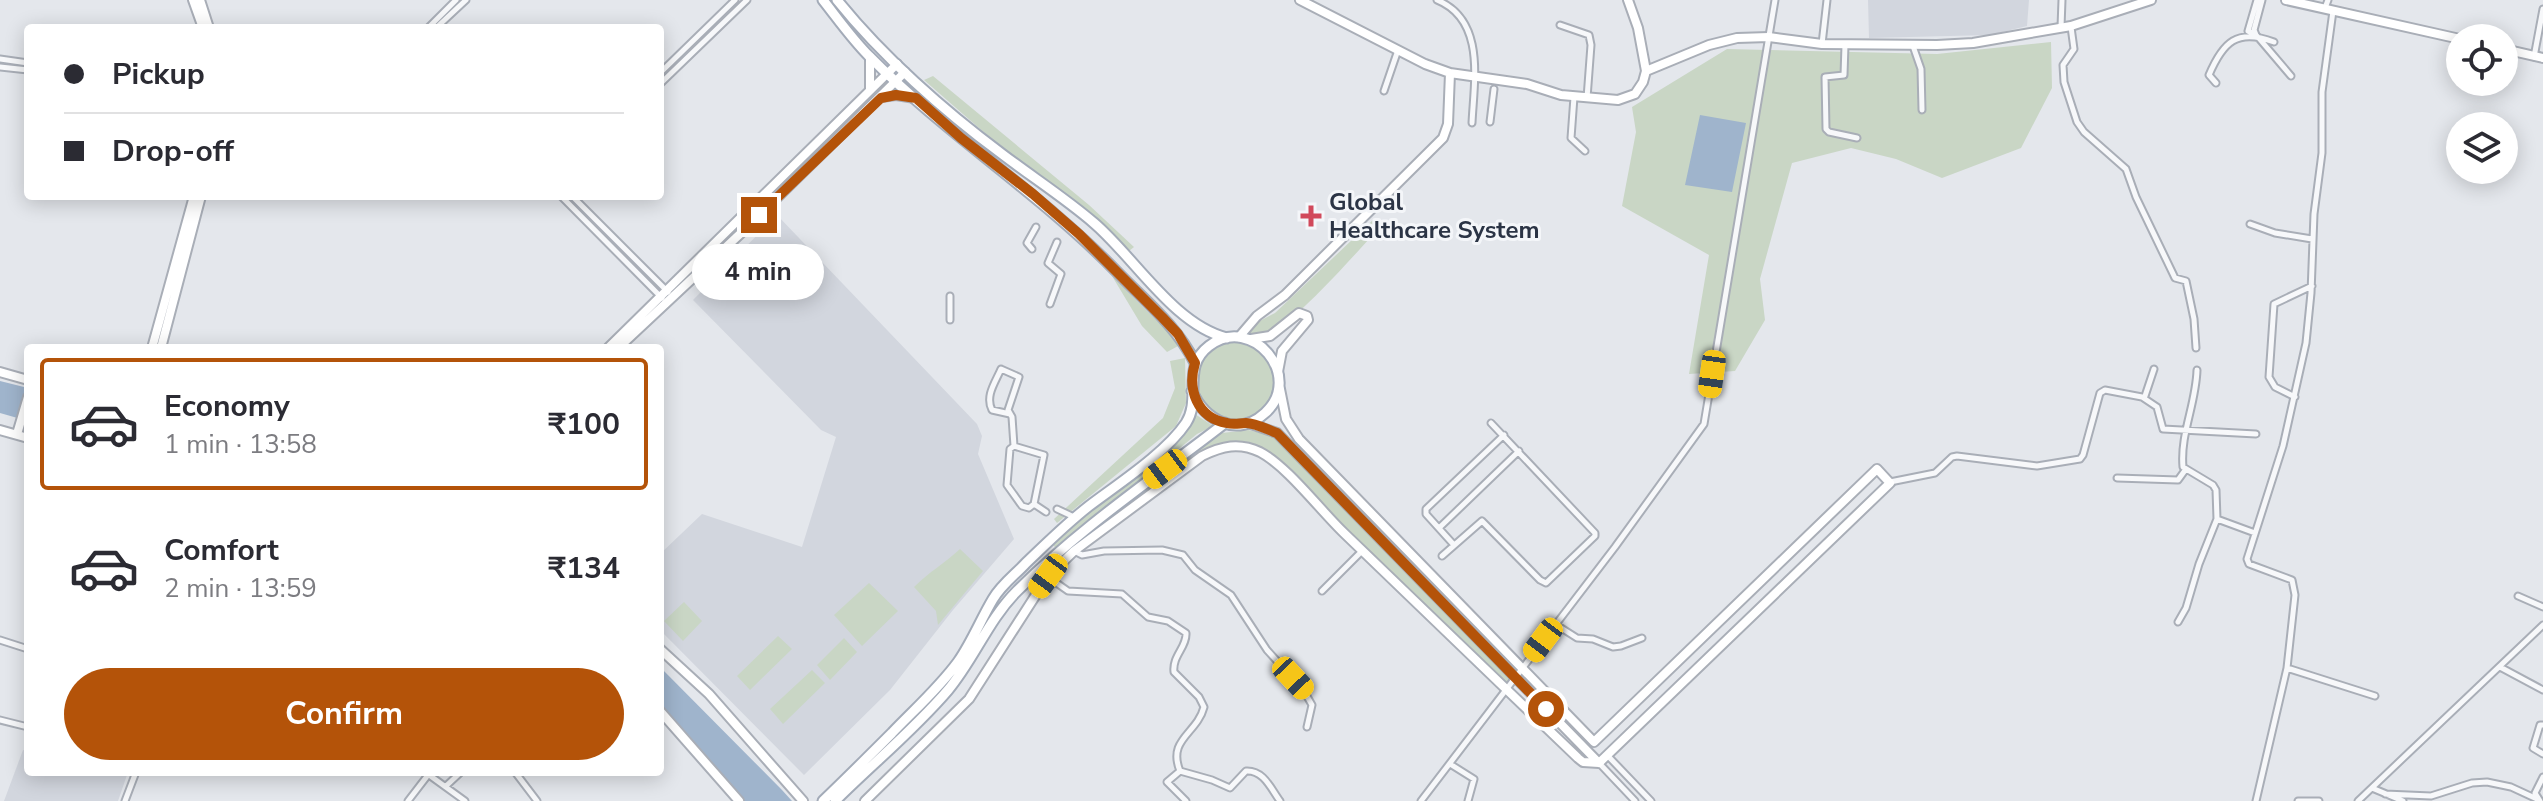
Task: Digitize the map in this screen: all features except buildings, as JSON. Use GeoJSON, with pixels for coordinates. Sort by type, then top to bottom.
{"type":"FeatureCollection","features":[{"type":"Feature","properties":{"kind":"main road"},"geometry":{"type":"LineString","coordinates":[[823,0],[870,57],[961,138],[1079,234],[1178,334],[1195,363]]}},
{"type":"Feature","properties":{"kind":"main road"},"geometry":{"type":"LineString","coordinates":[[837,0],[862,31],[905,72],[999,152],[1097,226],[1199,327],[1227,338]]}},
{"type":"Feature","properties":{"kind":"main road"},"geometry":{"type":"LineString","coordinates":[[835,801],[942,689],[1003,585],[1075,517],[1131,474],[1186,423],[1192,410],[1191,382],[1195,363],[1208,346],[1227,338],[1250,339],[1269,352],[1278,372],[1279,386],[1272,405],[1265,413],[1247,423],[1225,423],[1204,412],[1192,391]]}},
{"type":"Feature","properties":{"kind":"main road"},"geometry":{"type":"LineString","coordinates":[[823,801],[966,667],[994,616],[1068,542],[1225,423]]}},
{"type":"Feature","properties":{"kind":"street"},"geometry":{"type":"LineString","coordinates":[[193,0],[202,24]]}},
{"type":"Feature","properties":{"kind":"street"},"geometry":{"type":"LineString","coordinates":[[200,0],[208,24]]}},
{"type":"Feature","properties":{"kind":"street"},"geometry":{"type":"LineString","coordinates":[[432,24],[456,0]]}},
{"type":"Feature","properties":{"kind":"street"},"geometry":{"type":"LineString","coordinates":[[440,24],[466,0]]}},
{"type":"Feature","properties":{"kind":"street"},"geometry":{"type":"LineString","coordinates":[[664,69],[735,0]]}},
{"type":"Feature","properties":{"kind":"street"},"geometry":{"type":"LineString","coordinates":[[664,80],[747,0]]}},
{"type":"Feature","properties":{"kind":"street"},"geometry":{"type":"LineString","coordinates":[[1300,0],[1425,64],[1495,85],[1527,84],[1555,94],[1587,99],[1627,99],[1639,89],[1646,71],[1638,28],[1628,0]]}},
{"type":"Feature","properties":{"kind":"street"},"geometry":{"type":"LineString","coordinates":[[1239,337],[1257,316],[1285,295],[1443,138],[1463,76],[1476,55],[1472,40],[1453,10],[1437,0]]}},
{"type":"Feature","properties":{"kind":"street"},"geometry":{"type":"LineString","coordinates":[[1421,801],[1615,547],[1704,424],[1775,0]]}},
{"type":"Feature","properties":{"kind":"street"},"geometry":{"type":"LineString","coordinates":[[1822,44],[1827,0]]}},
{"type":"Feature","properties":{"kind":"street"},"geometry":{"type":"LineString","coordinates":[[2062,0],[2066,27],[2074,49],[2063,65],[2064,82],[2074,116],[2084,132],[2124,166],[2175,278],[2186,281],[2196,348]]}},
{"type":"Feature","properties":{"kind":"street"},"geometry":{"type":"LineString","coordinates":[[1646,71],[1723,41],[1769,37],[1845,45],[1973,43],[2066,27],[2151,0]]}},
{"type":"Feature","properties":{"kind":"street"},"geometry":{"type":"LineString","coordinates":[[2259,0],[2254,30],[2291,76]]}},
{"type":"Feature","properties":{"kind":"street"},"geometry":{"type":"LineString","coordinates":[[2286,0],[2329,6],[2446,35]]}},
{"type":"Feature","properties":{"kind":"street"},"geometry":{"type":"LineString","coordinates":[[2256,801],[2287,668],[2295,585],[2292,580],[2249,564],[2248,554],[2283,446],[2306,343],[2312,286],[2312,239],[2322,153],[2323,77],[2329,6]]}},
{"type":"Feature","properties":{"kind":"street"},"geometry":{"type":"LineString","coordinates":[[2518,53],[2539,58],[2543,9]]}},
{"type":"Feature","properties":{"kind":"street"},"geometry":{"type":"LineString","coordinates":[[1560,25],[1589,35],[1587,99]]}},
{"type":"Feature","properties":{"kind":"street"},"geometry":{"type":"LineString","coordinates":[[2216,83],[2209,75],[2217,56],[2234,38],[2257,36],[2274,42]]}},
{"type":"Feature","properties":{"kind":"street"},"geometry":{"type":"LineString","coordinates":[[1845,45],[1844,75],[1825,77],[1826,129],[1857,138]]}},
{"type":"Feature","properties":{"kind":"street"},"geometry":{"type":"LineString","coordinates":[[1913,45],[1921,69],[1922,110]]}},
{"type":"Feature","properties":{"kind":"street"},"geometry":{"type":"LineString","coordinates":[[1384,91],[1398,50]]}},
{"type":"Feature","properties":{"kind":"street"},"geometry":{"type":"LineString","coordinates":[[870,57],[870,91]]}},
{"type":"Feature","properties":{"kind":"street"},"geometry":{"type":"LineString","coordinates":[[0,59],[24,62]]}},
{"type":"Feature","properties":{"kind":"street"},"geometry":{"type":"LineString","coordinates":[[622,344],[680,278],[897,64]]}},
{"type":"Feature","properties":{"kind":"street"},"geometry":{"type":"LineString","coordinates":[[0,67],[24,70]]}},
{"type":"Feature","properties":{"kind":"street"},"geometry":{"type":"LineString","coordinates":[[612,344],[881,98],[905,72]]}},
{"type":"Feature","properties":{"kind":"street"},"geometry":{"type":"LineString","coordinates":[[1463,76],[1472,123]]}},
{"type":"Feature","properties":{"kind":"street"},"geometry":{"type":"LineString","coordinates":[[1490,122],[1495,85]]}},
{"type":"Feature","properties":{"kind":"street"},"geometry":{"type":"LineString","coordinates":[[881,98],[896,95],[916,98]]}},
{"type":"Feature","properties":{"kind":"street"},"geometry":{"type":"LineString","coordinates":[[1574,97],[1571,138],[1585,151]]}},
{"type":"Feature","properties":{"kind":"street"},"geometry":{"type":"LineString","coordinates":[[153,344],[193,200]]}},
{"type":"Feature","properties":{"kind":"street"},"geometry":{"type":"LineString","coordinates":[[162,344],[200,200]]}},
{"type":"Feature","properties":{"kind":"street"},"geometry":{"type":"LineString","coordinates":[[565,200],[666,295]]}},
{"type":"Feature","properties":{"kind":"street"},"geometry":{"type":"LineString","coordinates":[[576,200],[666,295]]}},
{"type":"Feature","properties":{"kind":"street"},"geometry":{"type":"LineString","coordinates":[[2250,224],[2275,233],[2312,239]]}},
{"type":"Feature","properties":{"kind":"street"},"geometry":{"type":"LineString","coordinates":[[1032,249],[1026,245],[1036,227]]}},
{"type":"Feature","properties":{"kind":"street"},"geometry":{"type":"LineString","coordinates":[[1050,304],[1061,274],[1048,263],[1057,242]]}},
{"type":"Feature","properties":{"kind":"street"},"geometry":{"type":"LineString","coordinates":[[2295,397],[2275,387],[2269,377],[2274,306],[2275,302],[2312,286]]}},
{"type":"Feature","properties":{"kind":"street"},"geometry":{"type":"LineString","coordinates":[[950,296],[950,320]]}},
{"type":"Feature","properties":{"kind":"street"},"geometry":{"type":"LineString","coordinates":[[1250,339],[1270,336],[1299,313],[1307,316],[1308,320],[1282,351],[1278,372]]}},
{"type":"Feature","properties":{"kind":"street"},"geometry":{"type":"LineString","coordinates":[[1010,414],[990,407],[989,396],[1001,369],[1019,377],[1008,410],[1012,417],[1014,446],[1010,449],[1007,485],[1022,506],[1029,508],[1034,504],[1043,454],[1014,446]]}},
{"type":"Feature","properties":{"kind":"street"},"geometry":{"type":"LineString","coordinates":[[2142,397],[2154,369]]}},
{"type":"Feature","properties":{"kind":"street"},"geometry":{"type":"LineString","coordinates":[[2178,622],[2186,608],[2217,519],[2216,490],[2209,482],[2186,469],[2182,462],[2185,430],[2196,394],[2197,370]]}},
{"type":"Feature","properties":{"kind":"street"},"geometry":{"type":"LineString","coordinates":[[0,375],[24,382]]}},
{"type":"Feature","properties":{"kind":"street"},"geometry":{"type":"LineString","coordinates":[[1279,386],[1286,419],[1299,439],[1651,801]]}},
{"type":"Feature","properties":{"kind":"street"},"geometry":{"type":"LineString","coordinates":[[865,801],[969,699],[1048,576],[1074,551],[1156,489],[1220,447],[1237,445],[1264,454],[1583,762],[1599,763],[1890,482],[1935,473],[1957,456],[2037,466],[2080,459],[2101,392],[2108,390],[2142,397],[2157,407],[2163,429],[2256,434]]}},
{"type":"Feature","properties":{"kind":"street"},"geometry":{"type":"LineString","coordinates":[[18,431],[24,411]]}},
{"type":"Feature","properties":{"kind":"street"},"geometry":{"type":"LineString","coordinates":[[1247,423],[1277,433],[1635,801]]}},
{"type":"Feature","properties":{"kind":"street"},"geometry":{"type":"LineString","coordinates":[[1442,556],[1482,521],[1546,583],[1594,538],[1595,533],[1491,423]]}},
{"type":"Feature","properties":{"kind":"street"},"geometry":{"type":"LineString","coordinates":[[0,430],[18,431],[24,435]]}},
{"type":"Feature","properties":{"kind":"street"},"geometry":{"type":"LineString","coordinates":[[1454,545],[1426,514],[1427,506],[1504,435]]}},
{"type":"Feature","properties":{"kind":"street"},"geometry":{"type":"LineString","coordinates":[[1439,528],[1519,451]]}},
{"type":"Feature","properties":{"kind":"street"},"geometry":{"type":"LineString","coordinates":[[1586,750],[1877,469],[1890,482]]}},
{"type":"Feature","properties":{"kind":"street"},"geometry":{"type":"LineString","coordinates":[[2117,478],[2178,480],[2186,469]]}},
{"type":"Feature","properties":{"kind":"street"},"geometry":{"type":"LineString","coordinates":[[1150,480],[1156,489]]}},
{"type":"Feature","properties":{"kind":"street"},"geometry":{"type":"LineString","coordinates":[[1034,504],[1046,512]]}},
{"type":"Feature","properties":{"kind":"street"},"geometry":{"type":"LineString","coordinates":[[1057,509],[1075,517]]}},
{"type":"Feature","properties":{"kind":"street"},"geometry":{"type":"LineString","coordinates":[[2217,519],[2255,533]]}},
{"type":"Feature","properties":{"kind":"street"},"geometry":{"type":"LineString","coordinates":[[1074,551],[1082,555],[1104,551],[1162,550],[1183,555],[1195,570],[1231,595],[1267,650],[1304,691],[1312,710],[1307,727]]}},
{"type":"Feature","properties":{"kind":"street"},"geometry":{"type":"LineString","coordinates":[[1322,591],[1362,551]]}},
{"type":"Feature","properties":{"kind":"street"},"geometry":{"type":"LineString","coordinates":[[1048,576],[1068,591],[1122,594],[1148,617],[1168,621],[1186,633],[1186,640],[1174,661],[1174,672],[1199,697],[1204,707],[1202,715],[1177,749],[1175,759],[1180,771]]}},
{"type":"Feature","properties":{"kind":"street"},"geometry":{"type":"LineString","coordinates":[[2518,596],[2543,607]]}},
{"type":"Feature","properties":{"kind":"street"},"geometry":{"type":"LineString","coordinates":[[1555,624],[1577,638],[1595,640],[1613,647],[1642,638]]}},
{"type":"Feature","properties":{"kind":"street"},"geometry":{"type":"LineString","coordinates":[[2358,801],[2543,625]]}},
{"type":"Feature","properties":{"kind":"street"},"geometry":{"type":"LineString","coordinates":[[0,640],[24,648]]}},
{"type":"Feature","properties":{"kind":"street"},"geometry":{"type":"LineString","coordinates":[[664,653],[709,694],[803,801]]}},
{"type":"Feature","properties":{"kind":"street"},"geometry":{"type":"LineString","coordinates":[[2500,667],[2543,690]]}},
{"type":"Feature","properties":{"kind":"street"},"geometry":{"type":"LineString","coordinates":[[2287,668],[2375,696]]}},
{"type":"Feature","properties":{"kind":"street"},"geometry":{"type":"LineString","coordinates":[[664,716],[739,801]]}},
{"type":"Feature","properties":{"kind":"street"},"geometry":{"type":"LineString","coordinates":[[0,720],[24,726]]}},
{"type":"Feature","properties":{"kind":"street"},"geometry":{"type":"LineString","coordinates":[[2543,725],[2540,725],[2533,748],[2543,754]]}},
{"type":"Feature","properties":{"kind":"street"},"geometry":{"type":"LineString","coordinates":[[1450,764],[1474,779],[1468,801]]}},
{"type":"Feature","properties":{"kind":"street"},"geometry":{"type":"LineString","coordinates":[[1180,771],[1230,788],[1246,771],[1252,770],[1263,777],[1280,801]]}},
{"type":"Feature","properties":{"kind":"street"},"geometry":{"type":"LineString","coordinates":[[1180,771],[1167,782],[1186,801]]}},
{"type":"Feature","properties":{"kind":"street"},"geometry":{"type":"LineString","coordinates":[[125,801],[134,776]]}},
{"type":"Feature","properties":{"kind":"street"},"geometry":{"type":"LineString","coordinates":[[408,801],[426,776]]}},
{"type":"Feature","properties":{"kind":"street"},"geometry":{"type":"LineString","coordinates":[[430,776],[465,801]]}},
{"type":"Feature","properties":{"kind":"street"},"geometry":{"type":"LineString","coordinates":[[446,786],[457,776]]}},
{"type":"Feature","properties":{"kind":"street"},"geometry":{"type":"LineString","coordinates":[[518,776],[537,801]]}},
{"type":"Feature","properties":{"kind":"street"},"geometry":{"type":"LineString","coordinates":[[2538,800],[2536,790],[2543,777]]}},
{"type":"Feature","properties":{"kind":"street"},"geometry":{"type":"LineString","coordinates":[[2385,794],[2431,796],[2472,783],[2487,782],[2511,787],[2538,800]]}},
{"type":"Feature","properties":{"kind":"street"},"geometry":{"type":"LineString","coordinates":[[2372,788],[2403,801]]}},
{"type":"Feature","properties":{"kind":"street"},"geometry":{"type":"LineString","coordinates":[[2298,801],[2319,801]]}},
{"type":"Feature","properties":{"kind":"shaded area"},"geometry":{"type":"Polygon","coordinates":[[[1868,0],[2029,0],[2027,26],[1990,35],[1869,38],[1868,0]]]}},
{"type":"Feature","properties":{"kind":"shaded area"},"geometry":{"type":"Polygon","coordinates":[[[777,215],[977,424],[982,436],[978,454],[1014,539],[890,690],[804,775],[664,634],[664,550],[702,514],[802,547],[836,437],[821,430],[693,300],[777,215]]]}},
{"type":"Feature","properties":{"kind":"shaded area"},"geometry":{"type":"Polygon","coordinates":[[[23,750],[24,776],[127,776],[118,801],[4,801],[23,750]]]}},
{"type":"Feature","properties":{"kind":"green space"},"geometry":{"type":"Polygon","coordinates":[[[2051,42],[2052,88],[2021,148],[1942,178],[1896,159],[1851,148],[1792,163],[1760,279],[1765,320],[1735,371],[1689,374],[1709,255],[1622,206],[1636,132],[1632,107],[1727,49],[1937,54],[2051,42]]]}},
{"type":"Feature","properties":{"kind":"green space"},"geometry":{"type":"Polygon","coordinates":[[[933,76],[1089,205],[1134,247],[1129,251],[1105,226],[1003,149],[924,80],[933,76]]]}},
{"type":"Feature","properties":{"kind":"green space"},"geometry":{"type":"Polygon","coordinates":[[[1374,219],[1383,224],[1296,314],[1270,332],[1245,332],[1275,313],[1374,219]]]}},
{"type":"Feature","properties":{"kind":"green space"},"geometry":{"type":"Polygon","coordinates":[[[1112,276],[1180,345],[1167,352],[1142,326],[1112,276]]]}},
{"type":"Feature","properties":{"kind":"green space"},"geometry":{"type":"Polygon","coordinates":[[[1235,341],[1250,344],[1263,353],[1272,366],[1275,381],[1272,396],[1263,409],[1250,418],[1235,421],[1220,418],[1207,409],[1198,396],[1195,381],[1198,366],[1207,353],[1220,344],[1235,341]]]}},
{"type":"Feature","properties":{"kind":"green space"},"geometry":{"type":"Polygon","coordinates":[[[1185,358],[1186,403],[1176,426],[1057,523],[1054,519],[1163,418],[1175,388],[1170,361],[1185,358]]]}},
{"type":"Feature","properties":{"kind":"green space"},"geometry":{"type":"Polygon","coordinates":[[[1195,414],[1213,426],[1197,434],[1057,549],[1051,543],[1172,445],[1195,414]]]}},
{"type":"Feature","properties":{"kind":"green space"},"geometry":{"type":"Polygon","coordinates":[[[1248,430],[1273,436],[1511,679],[1507,683],[1355,540],[1275,459],[1245,445],[1226,443],[1210,448],[1158,483],[1156,480],[1222,433],[1248,430]]]}},
{"type":"Feature","properties":{"kind":"green space"},"geometry":{"type":"Polygon","coordinates":[[[960,549],[983,571],[938,625],[936,611],[914,587],[960,549]]]}},
{"type":"Feature","properties":{"kind":"green space"},"geometry":{"type":"Polygon","coordinates":[[[869,583],[898,611],[862,646],[834,615],[869,583]]]}},
{"type":"Feature","properties":{"kind":"green space"},"geometry":{"type":"Polygon","coordinates":[[[684,602],[702,621],[683,641],[664,621],[684,602]]]}},
{"type":"Feature","properties":{"kind":"green space"},"geometry":{"type":"Polygon","coordinates":[[[778,636],[792,649],[750,690],[737,676],[778,636]]]}},
{"type":"Feature","properties":{"kind":"green space"},"geometry":{"type":"Polygon","coordinates":[[[844,638],[857,652],[830,680],[817,665],[844,638]]]}},
{"type":"Feature","properties":{"kind":"green space"},"geometry":{"type":"Polygon","coordinates":[[[812,670],[825,683],[783,724],[770,709],[812,670]]]}},
{"type":"Feature","properties":{"kind":"water"},"geometry":{"type":"Polygon","coordinates":[[[1700,115],[1746,123],[1732,192],[1685,185],[1700,115]]]}},
{"type":"Feature","properties":{"kind":"water"},"geometry":{"type":"Polygon","coordinates":[[[0,381],[24,387],[24,420],[0,413],[0,381]]]}},
{"type":"Feature","properties":{"kind":"water"},"geometry":{"type":"Polygon","coordinates":[[[664,671],[792,801],[739,801],[664,721],[664,671]]]}},
{"type":"Feature","properties":{"kind":"place","name":"Global Healthcare System"},"geometry":{"type":"Point","coordinates":[1311,216]}},
{"type":"Feature","properties":{"kind":"route"},"geometry":{"type":"LineString","coordinates":[[759,215],[881,98],[905,95],[916,98],[1079,234],[1178,334],[1195,363],[1192,391],[1204,412],[1225,423],[1247,423],[1277,433],[1546,709]]}}]}
